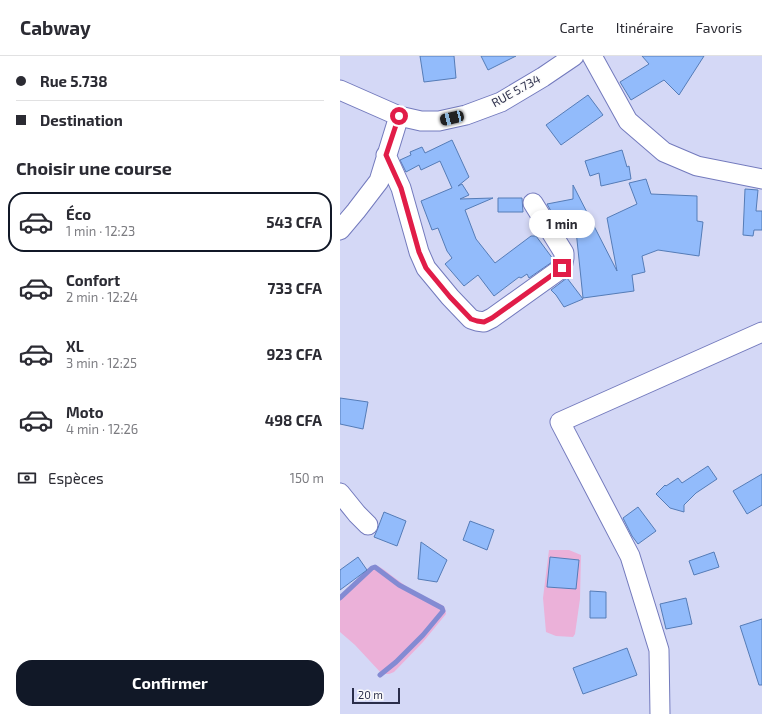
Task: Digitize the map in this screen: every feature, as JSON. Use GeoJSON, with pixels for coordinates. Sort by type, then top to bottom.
{"type":"FeatureCollection","features":[{"type":"Feature","properties":{"kind":"street","name":"RUE 5.734"},"geometry":{"type":"LineString","coordinates":[[340,90],[399,116],[421,121],[439,121],[466,115],[501,102],[543,77],[574,56]]}},
{"type":"Feature","properties":{"kind":"street"},"geometry":{"type":"LineString","coordinates":[[592,56],[628,121],[664,152],[697,166],[762,179]]}},
{"type":"Feature","properties":{"kind":"street"},"geometry":{"type":"LineString","coordinates":[[340,230],[378,181],[399,116]]}},
{"type":"Feature","properties":{"kind":"street"},"geometry":{"type":"LineString","coordinates":[[386,155],[401,188],[419,252],[426,268],[471,319],[484,322],[492,318],[562,268],[564,253],[533,204]]}},
{"type":"Feature","properties":{"kind":"street"},"geometry":{"type":"LineString","coordinates":[[660,714],[659,650],[630,556],[560,422],[762,332]]}},
{"type":"Feature","properties":{"kind":"street"},"geometry":{"type":"LineString","coordinates":[[340,493],[368,525]]}},
{"type":"Feature","properties":{"kind":"shaded area"},"geometry":{"type":"Polygon","coordinates":[[[549,550],[569,550],[581,555],[580,599],[575,634],[573,637],[556,636],[546,632],[543,598],[549,550]]]}},
{"type":"Feature","properties":{"kind":"shaded area"},"geometry":{"type":"Polygon","coordinates":[[[375,566],[378,566],[412,590],[442,605],[445,608],[446,614],[423,642],[394,672],[389,674],[382,674],[355,645],[340,632],[340,597],[375,566]]]}},
{"type":"Feature","properties":{"kind":"building"},"geometry":{"type":"Polygon","coordinates":[[[420,56],[454,56],[456,78],[424,82],[420,56]]]}},
{"type":"Feature","properties":{"kind":"building"},"geometry":{"type":"Polygon","coordinates":[[[481,56],[516,56],[488,70],[481,56]]]}},
{"type":"Feature","properties":{"kind":"building"},"geometry":{"type":"Polygon","coordinates":[[[642,56],[704,56],[679,95],[664,80],[631,100],[620,82],[649,64],[642,56]]]}},
{"type":"Feature","properties":{"kind":"building"},"geometry":{"type":"Polygon","coordinates":[[[588,95],[603,115],[561,145],[546,125],[588,95]]]}},
{"type":"Feature","properties":{"kind":"building"},"geometry":{"type":"Polygon","coordinates":[[[452,140],[469,177],[458,186],[462,184],[469,195],[460,199],[493,198],[465,210],[476,239],[495,263],[531,236],[536,236],[553,259],[552,262],[529,278],[527,274],[521,278],[519,277],[494,296],[478,275],[464,286],[445,264],[452,258],[447,251],[438,228],[432,230],[421,201],[452,188],[440,161],[421,170],[419,165],[406,172],[400,160],[411,155],[410,152],[422,147],[425,153],[452,140]]]}},
{"type":"Feature","properties":{"kind":"building"},"geometry":{"type":"Polygon","coordinates":[[[622,150],[627,167],[629,166],[631,179],[601,186],[599,173],[590,176],[585,161],[622,150]]]}},
{"type":"Feature","properties":{"kind":"building"},"geometry":{"type":"Polygon","coordinates":[[[646,179],[651,194],[697,196],[697,221],[703,222],[699,256],[658,250],[642,256],[645,272],[632,275],[634,291],[583,298],[574,211],[551,211],[547,204],[573,199],[573,185],[617,271],[607,218],[637,204],[629,183],[646,179]]]}},
{"type":"Feature","properties":{"kind":"building"},"geometry":{"type":"Polygon","coordinates":[[[745,189],[758,190],[756,211],[762,211],[762,230],[754,230],[753,236],[743,235],[745,189]]]}},
{"type":"Feature","properties":{"kind":"building"},"geometry":{"type":"Polygon","coordinates":[[[498,198],[522,198],[523,212],[498,212],[498,198]]]}},
{"type":"Feature","properties":{"kind":"building"},"geometry":{"type":"Polygon","coordinates":[[[567,278],[583,299],[564,307],[551,290],[567,278]]]}},
{"type":"Feature","properties":{"kind":"building"},"geometry":{"type":"Polygon","coordinates":[[[340,398],[368,402],[363,429],[340,424],[340,398]]]}},
{"type":"Feature","properties":{"kind":"building"},"geometry":{"type":"Polygon","coordinates":[[[708,466],[717,479],[696,493],[684,505],[684,512],[670,508],[656,494],[665,485],[666,486],[678,478],[682,483],[708,466]]]}},
{"type":"Feature","properties":{"kind":"building"},"geometry":{"type":"Polygon","coordinates":[[[762,474],[762,505],[747,514],[733,491],[762,474]]]}},
{"type":"Feature","properties":{"kind":"building"},"geometry":{"type":"Polygon","coordinates":[[[638,507],[656,531],[638,544],[623,518],[638,507]]]}},
{"type":"Feature","properties":{"kind":"building"},"geometry":{"type":"Polygon","coordinates":[[[384,512],[406,521],[397,546],[374,537],[384,512]]]}},
{"type":"Feature","properties":{"kind":"building"},"geometry":{"type":"Polygon","coordinates":[[[470,521],[494,530],[487,550],[463,540],[470,521]]]}},
{"type":"Feature","properties":{"kind":"building"},"geometry":{"type":"Polygon","coordinates":[[[421,542],[447,560],[437,582],[418,579],[421,542]]]}},
{"type":"Feature","properties":{"kind":"building"},"geometry":{"type":"Polygon","coordinates":[[[714,552],[719,567],[694,575],[689,561],[714,552]]]}},
{"type":"Feature","properties":{"kind":"building"},"geometry":{"type":"Polygon","coordinates":[[[358,557],[367,570],[340,590],[340,570],[358,557]]]}},
{"type":"Feature","properties":{"kind":"building"},"geometry":{"type":"Polygon","coordinates":[[[550,557],[579,560],[576,589],[547,587],[550,557]]]}},
{"type":"Feature","properties":{"kind":"building"},"geometry":{"type":"Polygon","coordinates":[[[590,591],[606,592],[606,618],[590,618],[590,591]]]}},
{"type":"Feature","properties":{"kind":"building"},"geometry":{"type":"Polygon","coordinates":[[[686,598],[692,624],[666,629],[660,604],[686,598]]]}},
{"type":"Feature","properties":{"kind":"building"},"geometry":{"type":"Polygon","coordinates":[[[762,619],[762,685],[759,685],[740,626],[762,619]]]}},
{"type":"Feature","properties":{"kind":"building"},"geometry":{"type":"Polygon","coordinates":[[[627,648],[637,675],[583,694],[573,668],[627,648]]]}},
{"type":"Feature","properties":{"kind":"waterway"},"geometry":{"type":"LineString","coordinates":[[340,598],[372,568],[375,567],[399,585],[442,608],[443,611],[423,635],[396,662],[380,675]]}},
{"type":"Feature","properties":{"kind":"route"},"geometry":{"type":"LineString","coordinates":[[399,116],[386,155],[401,188],[419,252],[426,268],[471,319],[484,322],[492,318],[562,268]]}}]}
